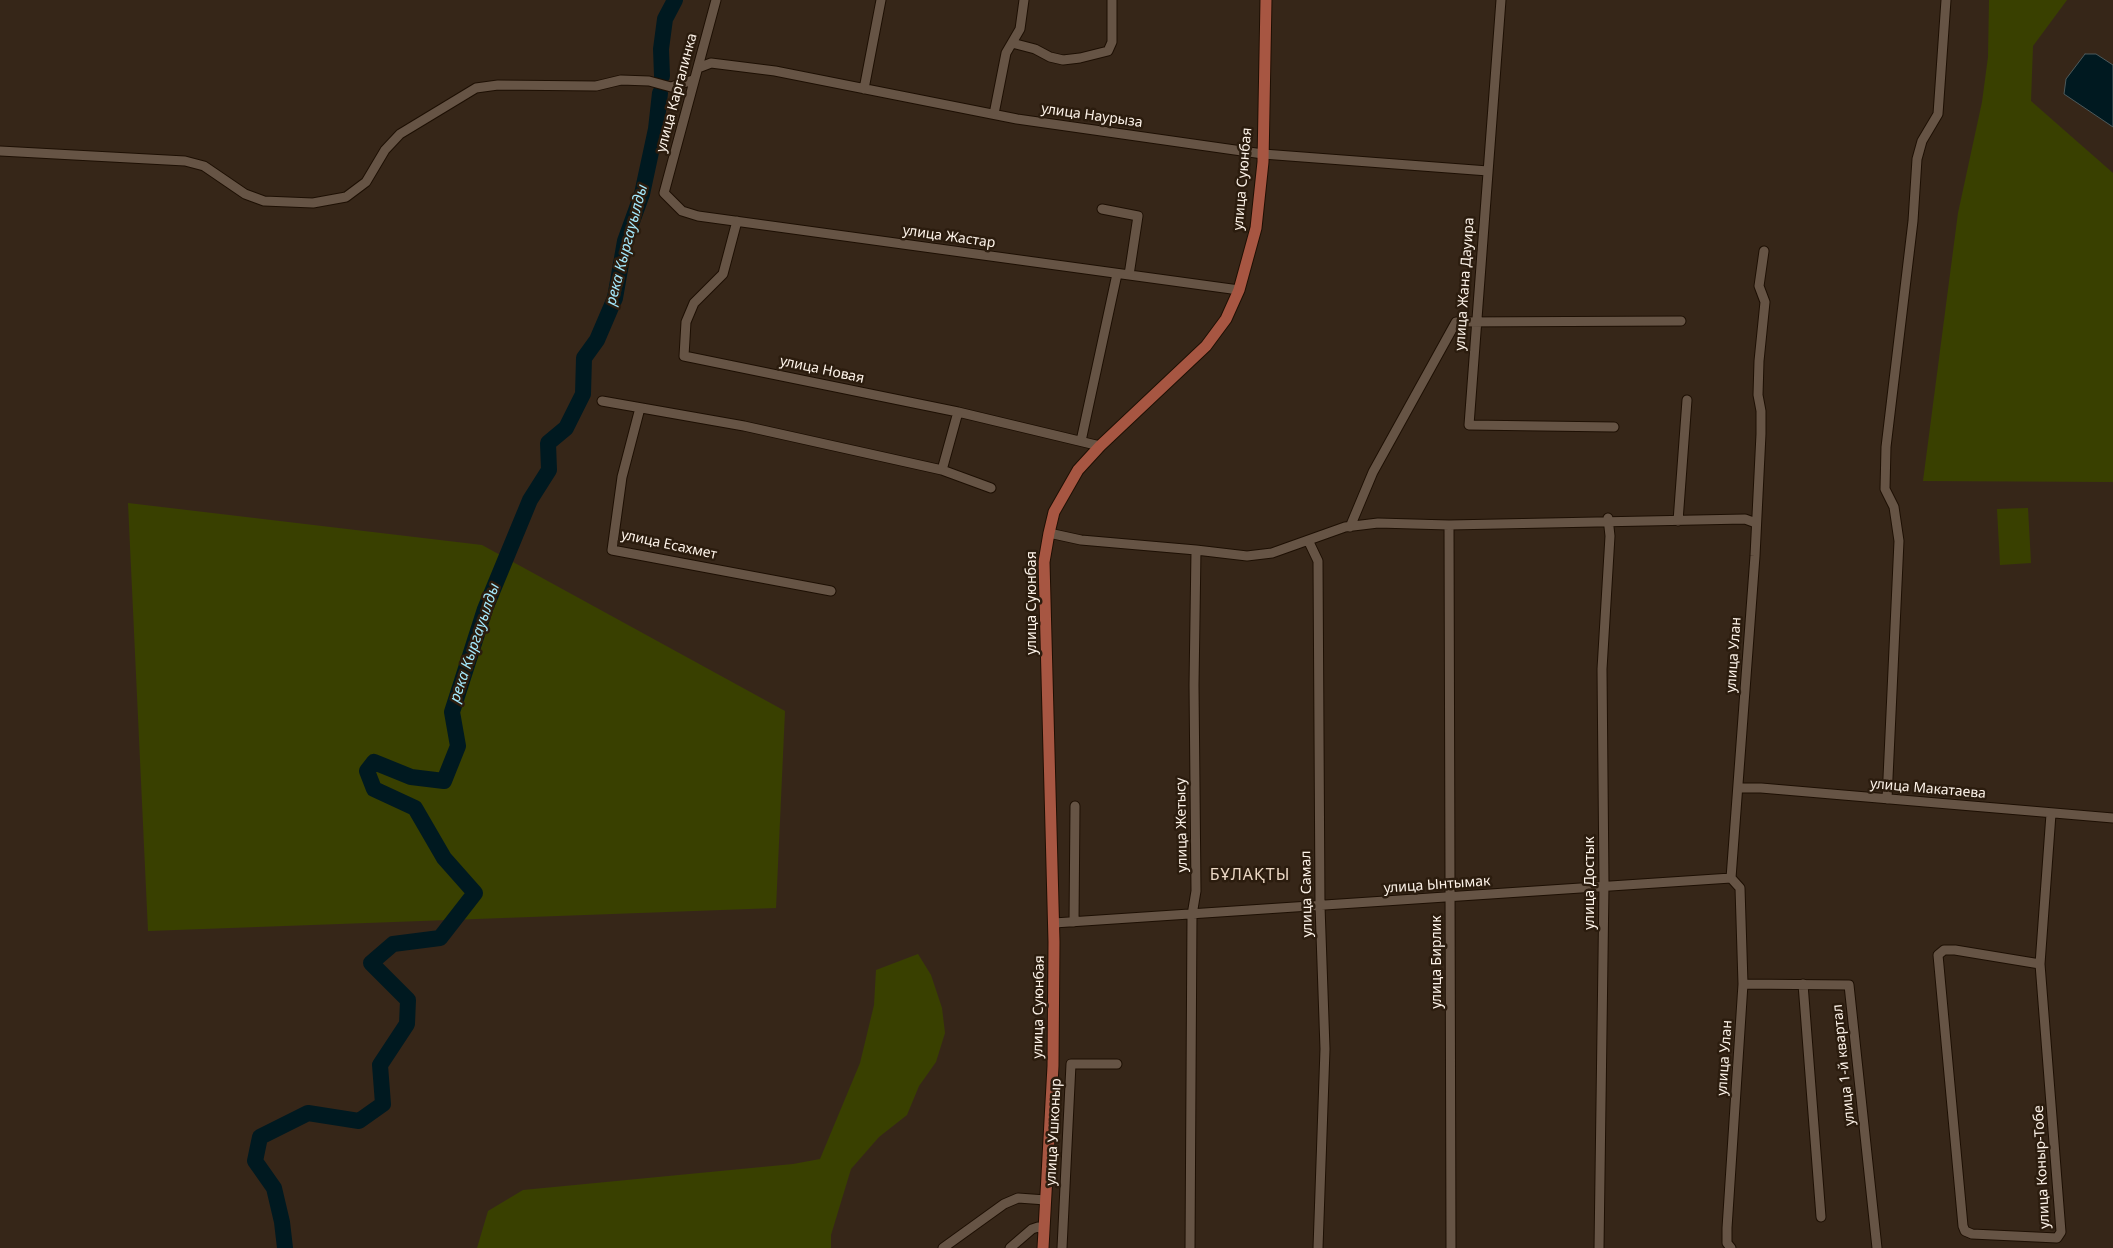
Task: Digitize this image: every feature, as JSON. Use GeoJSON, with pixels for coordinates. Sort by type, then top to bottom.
{"type":"FeatureCollection","features":[{"type":"Feature","properties":{"kind":"main road","name":"улица Суюнбая"},"geometry":{"type":"LineString","coordinates":[[1043,1248],[1053,1066],[1054,923],[1044,562],[1049,534],[1054,512],[1078,470],[1100,446],[1206,346],[1226,319],[1239,290],[1256,228],[1263,154],[1266,0]]}},
{"type":"Feature","properties":{"kind":"street","name":"улица Каргалинка"},"geometry":{"type":"LineString","coordinates":[[664,192],[716,0]]}},
{"type":"Feature","properties":{"kind":"street"},"geometry":{"type":"LineString","coordinates":[[864,89],[881,0]]}},
{"type":"Feature","properties":{"kind":"street"},"geometry":{"type":"LineString","coordinates":[[994,114],[1006,53],[1020,30],[1024,0]]}},
{"type":"Feature","properties":{"kind":"street"},"geometry":{"type":"LineString","coordinates":[[1012,43],[1035,49],[1050,57],[1063,60],[1100,55],[1108,51],[1112,42],[1112,0]]}},
{"type":"Feature","properties":{"kind":"street","name":"улица Жана Дауира"},"geometry":{"type":"LineString","coordinates":[[1501,0],[1469,425],[1614,427]]}},
{"type":"Feature","properties":{"kind":"street"},"geometry":{"type":"LineString","coordinates":[[1887,799],[1899,541],[1894,507],[1885,489],[1886,447],[1913,221],[1917,159],[1922,141],[1938,114],[1946,0]]}},
{"type":"Feature","properties":{"kind":"street","name":"улица Наурыза"},"geometry":{"type":"LineString","coordinates":[[698,68],[711,63],[775,71],[994,114],[1263,154],[1488,171]]}},
{"type":"Feature","properties":{"kind":"street"},"geometry":{"type":"LineString","coordinates":[[0,152],[185,161],[204,166],[245,194],[264,201],[313,204],[346,197],[366,182],[384,150],[400,134],[476,88],[498,85],[596,86],[621,80],[649,81],[670,87],[693,80]]}},
{"type":"Feature","properties":{"kind":"street","name":"улица Жастар"},"geometry":{"type":"LineString","coordinates":[[664,192],[672,203],[690,214],[1239,290]]}},
{"type":"Feature","properties":{"kind":"street"},"geometry":{"type":"LineString","coordinates":[[1102,209],[1138,216],[1129,275]]}},
{"type":"Feature","properties":{"kind":"street","name":"улица Новая"},"geometry":{"type":"LineString","coordinates":[[737,221],[723,274],[694,303],[686,322],[684,356],[958,412],[1100,446]]}},
{"type":"Feature","properties":{"kind":"street","name":"улица Улан"},"geometry":{"type":"LineString","coordinates":[[1739,788],[1761,434],[1761,411],[1758,395],[1759,361],[1765,302],[1759,286],[1764,251]]}},
{"type":"Feature","properties":{"kind":"street"},"geometry":{"type":"LineString","coordinates":[[1081,441],[1117,274]]}},
{"type":"Feature","properties":{"kind":"street"},"geometry":{"type":"LineString","coordinates":[[1350,527],[1373,472],[1456,322],[1681,321]]}},
{"type":"Feature","properties":{"kind":"street"},"geometry":{"type":"LineString","coordinates":[[1678,521],[1687,400]]}},
{"type":"Feature","properties":{"kind":"street"},"geometry":{"type":"LineString","coordinates":[[602,401],[744,426],[942,470],[991,488]]}},
{"type":"Feature","properties":{"kind":"street","name":"улица Есахмет"},"geometry":{"type":"LineString","coordinates":[[640,408],[622,477],[612,550],[831,591]]}},
{"type":"Feature","properties":{"kind":"street"},"geometry":{"type":"LineString","coordinates":[[942,470],[958,412]]}},
{"type":"Feature","properties":{"kind":"street"},"geometry":{"type":"LineString","coordinates":[[1049,534],[1081,540],[1247,556],[1272,553],[1350,527],[1378,523],[1449,525],[1608,520],[1678,521],[1745,519],[1756,523]]}},
{"type":"Feature","properties":{"kind":"street","name":"улица Достык"},"geometry":{"type":"LineString","coordinates":[[1599,1248],[1604,885],[1602,669],[1610,536],[1608,520]]}},
{"type":"Feature","properties":{"kind":"street","name":"улица Бирлик"},"geometry":{"type":"LineString","coordinates":[[1449,525],[1450,1248]]}},
{"type":"Feature","properties":{"kind":"street","name":"улица Самал"},"geometry":{"type":"LineString","coordinates":[[1308,540],[1318,561],[1320,906],[1325,1049],[1318,1248]]}},
{"type":"Feature","properties":{"kind":"street","name":"улица Жетысу"},"geometry":{"type":"LineString","coordinates":[[1190,1248],[1192,915],[1196,891],[1194,685],[1196,550]]}},
{"type":"Feature","properties":{"kind":"street"},"geometry":{"type":"LineString","coordinates":[[1731,878],[1739,788]]}},
{"type":"Feature","properties":{"kind":"street","name":"улица Макатаева"},"geometry":{"type":"LineString","coordinates":[[1739,788],[1761,788],[2113,818]]}},
{"type":"Feature","properties":{"kind":"street"},"geometry":{"type":"LineString","coordinates":[[1074,922],[1075,806]]}},
{"type":"Feature","properties":{"kind":"street","name":"улица Коныр-Тобе"},"geometry":{"type":"LineString","coordinates":[[2040,964],[1955,950],[1944,950],[1938,954],[1963,1226],[1965,1231],[1972,1234],[2057,1238],[2061,1232],[2040,964],[2050,814]]}},
{"type":"Feature","properties":{"kind":"street","name":"улица Улан"},"geometry":{"type":"LineString","coordinates":[[1729,1245],[1743,984],[1740,888],[1731,878]]}},
{"type":"Feature","properties":{"kind":"street","name":"улица Ынтымак"},"geometry":{"type":"LineString","coordinates":[[1054,923],[1731,878]]}},
{"type":"Feature","properties":{"kind":"street","name":"улица 1-й квартал"},"geometry":{"type":"LineString","coordinates":[[1743,984],[1849,984],[1877,1248]]}},
{"type":"Feature","properties":{"kind":"street"},"geometry":{"type":"LineString","coordinates":[[1803,984],[1822,1217]]}},
{"type":"Feature","properties":{"kind":"street","name":"улица Ушконыр"},"geometry":{"type":"LineString","coordinates":[[1062,1248],[1070,1064],[1118,1064]]}},
{"type":"Feature","properties":{"kind":"street"},"geometry":{"type":"LineString","coordinates":[[943,1248],[1004,1204],[1018,1198],[1046,1200]]}},
{"type":"Feature","properties":{"kind":"street"},"geometry":{"type":"LineString","coordinates":[[1010,1248],[1032,1229],[1038,1227],[1044,1230]]}},
{"type":"Feature","properties":{"kind":"green space"},"geometry":{"type":"Polygon","coordinates":[[[1989,0],[2067,0],[2033,46],[2031,101],[2113,173],[2113,482],[1923,481],[1958,213],[1982,102],[1988,57],[1989,0]]]}},
{"type":"Feature","properties":{"kind":"green space"},"geometry":{"type":"Polygon","coordinates":[[[128,503],[482,545],[785,711],[776,908],[148,931],[128,503]]]}},
{"type":"Feature","properties":{"kind":"green space"},"geometry":{"type":"Polygon","coordinates":[[[2028,508],[2031,563],[2000,565],[1997,509],[2028,508]]]}},
{"type":"Feature","properties":{"kind":"green space"},"geometry":{"type":"Polygon","coordinates":[[[918,954],[931,975],[942,1008],[945,1033],[936,1062],[919,1086],[907,1115],[879,1137],[851,1169],[831,1235],[831,1248],[477,1248],[488,1211],[523,1190],[793,1164],[820,1159],[860,1063],[874,1005],[876,970],[918,954]]]}},
{"type":"Feature","properties":{"kind":"water"},"geometry":{"type":"Polygon","coordinates":[[[2085,54],[2096,54],[2113,65],[2113,127],[2064,94],[2066,79],[2085,54]]]}},
{"type":"Feature","properties":{"kind":"waterway","name":"река Кыргауылды"},"geometry":{"type":"LineString","coordinates":[[662,76],[661,49],[665,19],[675,0]]}},
{"type":"Feature","properties":{"kind":"waterway","name":"река Кыргауылды"},"geometry":{"type":"LineString","coordinates":[[285,1248],[282,1222],[274,1188],[255,1161],[260,1137],[308,1113],[359,1121],[383,1104],[380,1065],[407,1024],[408,1000],[371,963],[393,944],[440,938],[475,893],[444,858],[415,808],[374,789],[367,771],[374,762],[411,777],[444,781],[458,746],[452,712],[485,609],[530,500],[549,470],[548,443],[566,428],[583,394],[584,358],[597,340],[615,298],[625,241],[642,194],[656,129],[660,93]]}},
{"type":"Feature","properties":{"kind":"district","name":"БҰЛАҚТЫ"},"geometry":{"type":"Point","coordinates":[1250,875]}}]}
